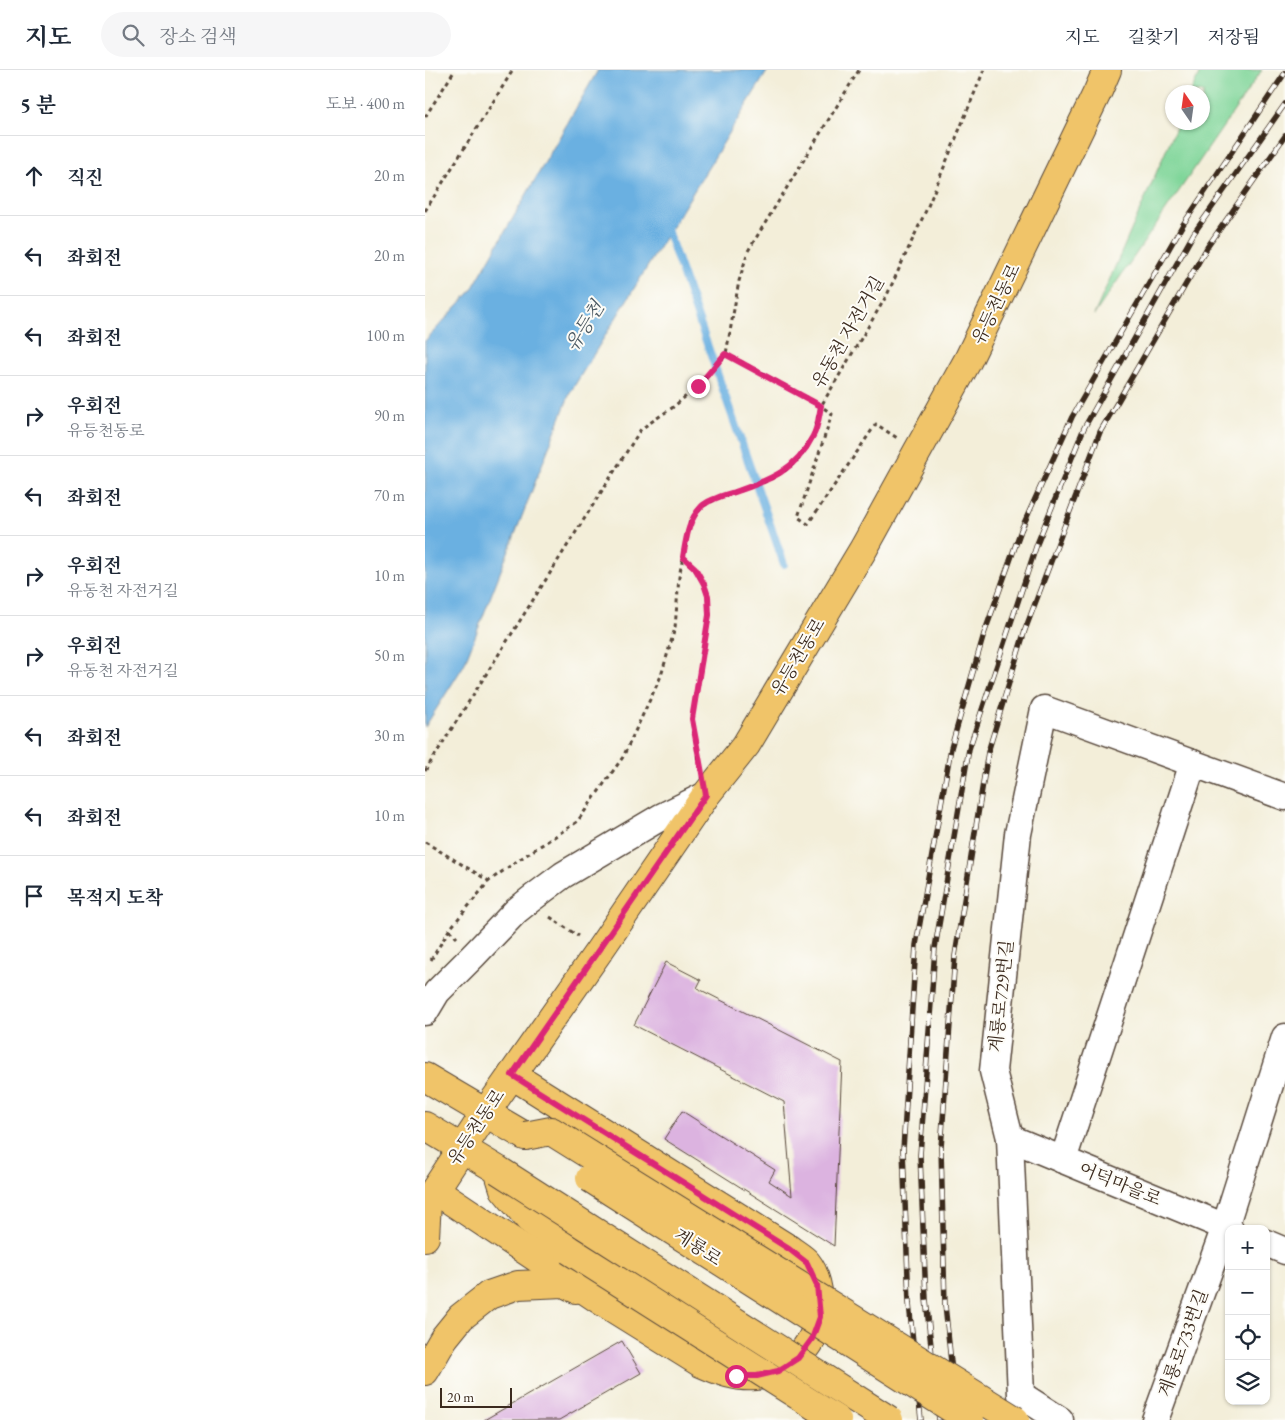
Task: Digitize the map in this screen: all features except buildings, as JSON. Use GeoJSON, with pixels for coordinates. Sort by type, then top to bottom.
{"type":"FeatureCollection","features":[{"type":"Feature","properties":{"kind":"main road","name":"유등천동로"},"geometry":{"type":"LineString","coordinates":[[429,1199],[486,1112],[706,795],[746,744],[864,548],[969,360],[1107,70]]}},
{"type":"Feature","properties":{"kind":"main road"},"geometry":{"type":"LineString","coordinates":[[425,1237],[429,1199],[603,1302],[701,1363],[736,1376],[757,1376],[778,1371],[798,1358],[812,1339],[820,1317],[817,1285],[807,1263],[789,1249],[512,1075]]}},
{"type":"Feature","properties":{"kind":"main road","name":"계룡로"},"geometry":{"type":"LineString","coordinates":[[425,1077],[525,1136],[969,1420]]}},
{"type":"Feature","properties":{"kind":"main road"},"geometry":{"type":"LineString","coordinates":[[425,1126],[498,1170],[889,1420]]}},
{"type":"Feature","properties":{"kind":"main road"},"geometry":{"type":"LineString","coordinates":[[525,1136],[551,1131],[1015,1420]]}},
{"type":"Feature","properties":{"kind":"main road"},"geometry":{"type":"LineString","coordinates":[[498,1170],[504,1189],[529,1219],[569,1250],[838,1420]]}},
{"type":"Feature","properties":{"kind":"main road"},"geometry":{"type":"LineString","coordinates":[[425,1371],[444,1338],[461,1317],[489,1295],[518,1285],[564,1283],[603,1302]]}},
{"type":"Feature","properties":{"kind":"street","name":"계룡로729번길"},"geometry":{"type":"LineString","coordinates":[[1060,1420],[1021,1394],[1010,1138],[993,1071],[1018,834],[1044,709],[1285,797]]}},
{"type":"Feature","properties":{"kind":"street"},"geometry":{"type":"LineString","coordinates":[[1063,1160],[1193,763]]}},
{"type":"Feature","properties":{"kind":"street"},"geometry":{"type":"LineString","coordinates":[[425,1012],[437,992],[523,905],[563,875],[661,817],[706,795]]}},
{"type":"Feature","properties":{"kind":"street","name":"계룡로733번길"},"geometry":{"type":"LineString","coordinates":[[1229,1225],[1285,1037]]}},
{"type":"Feature","properties":{"kind":"street","name":"어덕마을로"},"geometry":{"type":"LineString","coordinates":[[1010,1138],[1225,1227]]}},
{"type":"Feature","properties":{"kind":"street","name":"계룡로733번길"},"geometry":{"type":"LineString","coordinates":[[1155,1420],[1225,1236]]}},
{"type":"Feature","properties":{"kind":"street"},"geometry":{"type":"LineString","coordinates":[[1270,1245],[1285,1251]]}},
{"type":"Feature","properties":{"kind":"street"},"geometry":{"type":"LineString","coordinates":[[798,1358],[838,1420]]}},
{"type":"Feature","properties":{"kind":"path"},"geometry":{"type":"LineString","coordinates":[[425,117],[455,70]]}},
{"type":"Feature","properties":{"kind":"path"},"geometry":{"type":"LineString","coordinates":[[425,211],[513,70]]}},
{"type":"Feature","properties":{"kind":"path"},"geometry":{"type":"LineString","coordinates":[[425,771],[641,429],[698,386],[725,354],[739,281],[748,251],[859,70]]}},
{"type":"Feature","properties":{"kind":"path","name":"유동천 자전거길"},"geometry":{"type":"LineString","coordinates":[[430,962],[449,930],[489,882],[517,861],[577,822],[623,757],[661,676],[675,628],[679,577],[690,522],[702,506],[720,497],[762,483],[784,471],[800,458],[814,434],[821,406],[887,295],[929,206],[984,70]]}},
{"type":"Feature","properties":{"kind":"path"},"geometry":{"type":"LineString","coordinates":[[725,354],[821,406],[832,414],[798,517],[808,524],[876,424],[917,452]]}},
{"type":"Feature","properties":{"kind":"path"},"geometry":{"type":"LineString","coordinates":[[683,557],[695,568],[708,596],[709,615],[692,719],[706,795]]}},
{"type":"Feature","properties":{"kind":"path"},"geometry":{"type":"LineString","coordinates":[[425,842],[489,882]]}},
{"type":"Feature","properties":{"kind":"path"},"geometry":{"type":"LineString","coordinates":[[548,916],[568,929]]}},
{"type":"Feature","properties":{"kind":"green space"},"geometry":{"type":"Polygon","coordinates":[[[1201,70],[1262,70],[1094,315],[1175,130],[1210,130],[1210,85],[1194,85],[1201,70]]]}},
{"type":"Feature","properties":{"kind":"water","name":"유등천"},"geometry":{"type":"Polygon","coordinates":[[[598,70],[768,70],[570,393],[464,665],[425,727],[425,341],[471,291],[598,70]]]}},
{"type":"Feature","properties":{"kind":"waterway"},"geometry":{"type":"LineString","coordinates":[[665,224],[784,564]]}},
{"type":"Feature","properties":{"kind":"railway"},"geometry":{"type":"LineString","coordinates":[[921,1420],[909,1303],[903,1150],[916,945],[951,748],[984,634],[1021,530],[1072,417],[1182,226],[1285,73]]}},
{"type":"Feature","properties":{"kind":"railway"},"geometry":{"type":"LineString","coordinates":[[939,1420],[926,1299],[920,1155],[935,948],[969,749],[1037,544],[1084,428],[1194,233],[1285,104]]}},
{"type":"Feature","properties":{"kind":"railway"},"geometry":{"type":"LineString","coordinates":[[957,1420],[945,1305],[941,1148],[955,956],[988,752],[1025,630],[1100,432],[1208,246],[1285,136]]}},
{"type":"Feature","properties":{"kind":"route"},"geometry":{"type":"LineString","coordinates":[[698,386],[725,354],[821,406],[814,434],[800,458],[784,471],[762,483],[720,497],[702,506],[690,522],[683,557],[695,568],[708,596],[709,615],[692,719],[706,795],[512,1075],[789,1249],[807,1263],[817,1285],[820,1317],[812,1339],[798,1358],[778,1371],[757,1376],[736,1376]]}}]}
